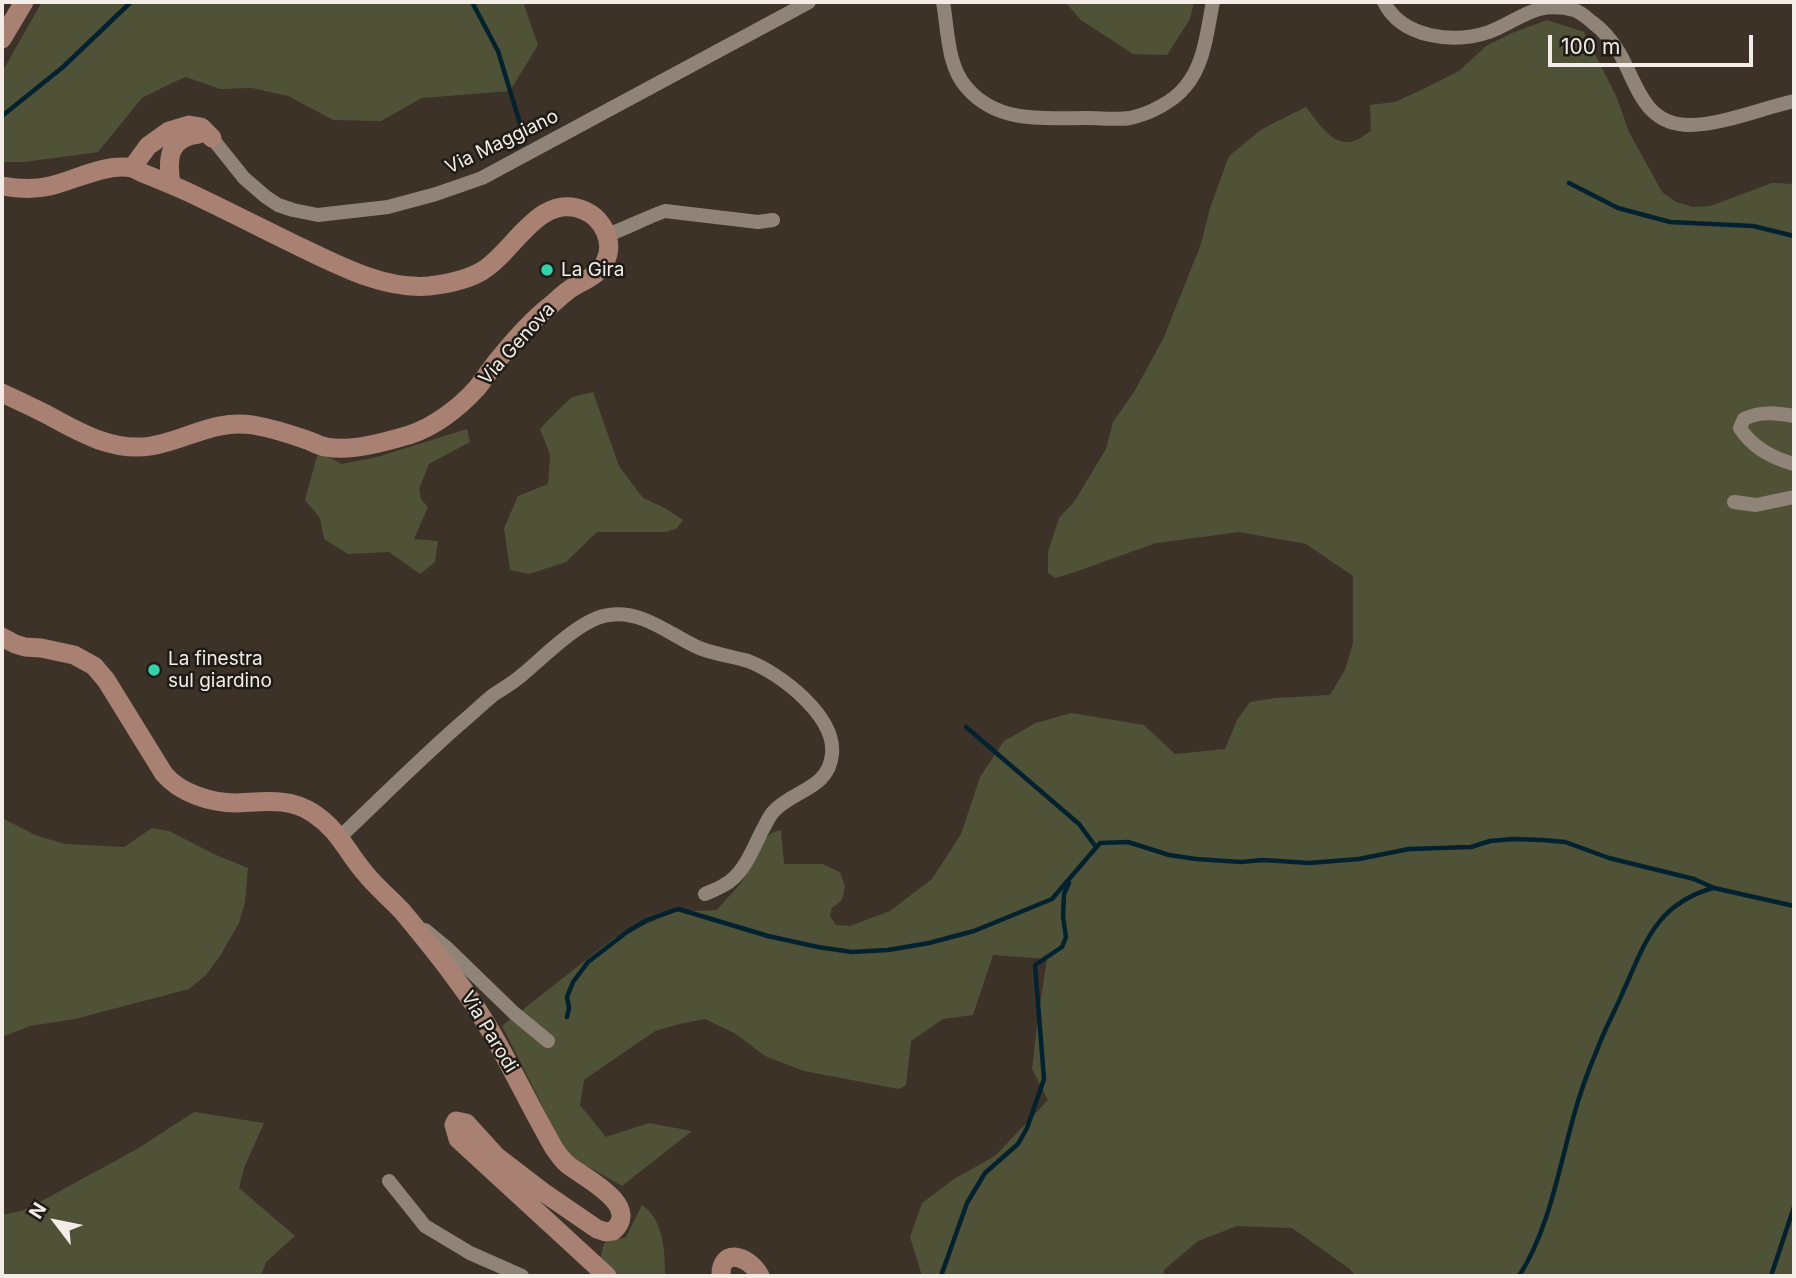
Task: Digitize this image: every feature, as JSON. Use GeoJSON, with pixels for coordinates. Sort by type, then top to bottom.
{"type":"FeatureCollection","features":[{"type":"Feature","properties":{"kind":"main road"},"geometry":{"type":"LineString","coordinates":[[2,39],[24,2]]}},
{"type":"Feature","properties":{"kind":"main road"},"geometry":{"type":"LineString","coordinates":[[132,168],[148,146],[169,131],[189,125],[201,127],[212,138]]}},
{"type":"Feature","properties":{"kind":"main road"},"geometry":{"type":"LineString","coordinates":[[171,184],[168,163],[177,142],[187,135],[199,134],[212,138]]}},
{"type":"Feature","properties":{"kind":"main road"},"geometry":{"type":"LineString","coordinates":[[2,186],[24,190],[50,186],[114,168],[132,168],[340,265],[404,286],[428,286],[480,273],[498,260],[541,215],[562,207],[587,211],[599,222],[607,235]]}},
{"type":"Feature","properties":{"kind":"main road","name":"Via Genova"},"geometry":{"type":"LineString","coordinates":[[2,393],[105,442],[130,447],[168,442],[225,424],[251,425],[298,437],[323,447],[335,448],[412,434],[458,407],[532,322],[571,289],[601,269],[609,250],[607,235]]}},
{"type":"Feature","properties":{"kind":"main road","name":"Via Parodi"},"geometry":{"type":"LineString","coordinates":[[2,637],[25,647],[74,655],[94,666],[164,774],[174,785],[213,800],[233,803],[265,800],[286,802],[312,812],[341,837],[363,871],[400,909],[460,983],[494,1037],[559,1156],[615,1200],[622,1215],[619,1224],[613,1230],[601,1231],[568,1210],[496,1156],[466,1123],[456,1121],[453,1125],[457,1139],[607,1276]]}},
{"type":"Feature","properties":{"kind":"main road"},"geometry":{"type":"LineString","coordinates":[[721,1276],[722,1265],[734,1257],[749,1262],[760,1276]]}},
{"type":"Feature","properties":{"kind":"street","name":"Via Maggiano"},"geometry":{"type":"LineString","coordinates":[[212,138],[244,178],[278,205],[318,215],[388,207],[482,178],[809,2]]}},
{"type":"Feature","properties":{"kind":"street"},"geometry":{"type":"LineString","coordinates":[[943,2],[955,67],[967,88],[981,102],[1019,117],[1077,118],[1130,117],[1168,104],[1197,70],[1213,2]]}},
{"type":"Feature","properties":{"kind":"street"},"geometry":{"type":"LineString","coordinates":[[1384,2],[1404,24],[1440,37],[1465,37],[1489,32],[1536,9],[1578,12],[1600,27],[1620,53],[1646,106],[1672,123],[1691,125],[1713,122],[1794,101]]}},
{"type":"Feature","properties":{"kind":"street"},"geometry":{"type":"LineString","coordinates":[[607,235],[665,211],[758,222],[773,220]]}},
{"type":"Feature","properties":{"kind":"street"},"geometry":{"type":"LineString","coordinates":[[1794,416],[1754,414],[1744,419],[1741,428],[1748,440],[1766,453],[1794,464]]}},
{"type":"Feature","properties":{"kind":"street"},"geometry":{"type":"LineString","coordinates":[[1734,502],[1756,505],[1794,497]]}},
{"type":"Feature","properties":{"kind":"street"},"geometry":{"type":"LineString","coordinates":[[341,837],[443,740],[578,628],[608,615],[626,615],[647,620],[697,647],[748,662],[773,674],[808,701],[824,722],[831,740],[833,754],[822,779],[773,812],[740,871],[727,884],[705,894]]}},
{"type":"Feature","properties":{"kind":"street"},"geometry":{"type":"LineString","coordinates":[[400,909],[548,1041]]}},
{"type":"Feature","properties":{"kind":"street"},"geometry":{"type":"LineString","coordinates":[[389,1181],[425,1226],[470,1253],[517,1275]]}},
{"type":"Feature","properties":{"kind":"green space"},"geometry":{"type":"Polygon","coordinates":[[[42,2],[523,2],[538,45],[510,91],[422,98],[381,121],[333,120],[288,96],[252,88],[220,89],[186,77],[142,98],[98,152],[25,162],[2,162],[2,72],[42,2]]]}},
{"type":"Feature","properties":{"kind":"green space"},"geometry":{"type":"Polygon","coordinates":[[[1065,2],[1194,2],[1190,19],[1167,55],[1133,54],[1081,20],[1065,2]]]}},
{"type":"Feature","properties":{"kind":"green space"},"geometry":{"type":"Polygon","coordinates":[[[1547,20],[1584,32],[1617,98],[1629,132],[1662,192],[1676,202],[1693,207],[1710,206],[1772,183],[1794,184],[1794,1276],[1355,1276],[1350,1269],[1292,1228],[1237,1226],[1198,1241],[1164,1270],[1163,1276],[922,1276],[910,1237],[922,1203],[954,1179],[995,1156],[1048,1100],[1032,1069],[1047,959],[993,955],[973,1015],[943,1019],[911,1041],[906,1085],[899,1089],[804,1071],[765,1056],[736,1034],[705,1019],[655,1031],[584,1080],[580,1105],[606,1137],[649,1123],[692,1131],[622,1186],[573,1158],[554,1131],[502,1026],[614,938],[674,912],[717,910],[742,881],[757,850],[773,833],[781,830],[784,864],[822,864],[840,872],[845,886],[842,900],[832,908],[830,916],[836,925],[850,926],[890,911],[932,879],[961,834],[980,777],[1004,741],[1036,723],[1071,713],[1144,725],[1175,754],[1225,749],[1237,720],[1250,702],[1330,695],[1345,670],[1353,643],[1353,576],[1306,544],[1239,532],[1156,543],[1055,578],[1048,573],[1048,552],[1059,518],[1074,502],[1106,449],[1113,422],[1134,392],[1163,339],[1201,244],[1210,208],[1229,156],[1262,129],[1306,107],[1321,127],[1334,138],[1348,142],[1356,140],[1371,131],[1370,105],[1395,102],[1419,91],[1459,71],[1486,46],[1547,20]]]}},
{"type":"Feature","properties":{"kind":"green space"},"geometry":{"type":"Polygon","coordinates":[[[593,392],[619,466],[643,498],[683,520],[677,528],[667,532],[597,532],[566,562],[529,574],[510,570],[504,528],[518,496],[548,484],[550,455],[540,429],[572,397],[593,392]]]}},
{"type":"Feature","properties":{"kind":"green space"},"geometry":{"type":"Polygon","coordinates":[[[467,429],[470,442],[429,464],[419,489],[421,499],[428,507],[414,539],[438,541],[435,562],[420,574],[389,552],[348,554],[324,539],[320,518],[305,500],[318,452],[342,464],[377,457],[467,429]]]}},
{"type":"Feature","properties":{"kind":"green space"},"geometry":{"type":"Polygon","coordinates":[[[2,818],[35,835],[65,844],[124,847],[152,828],[169,831],[248,868],[245,902],[239,923],[206,975],[189,989],[75,1019],[30,1026],[2,1037],[2,818]]]}},
{"type":"Feature","properties":{"kind":"green space"},"geometry":{"type":"Polygon","coordinates":[[[194,1112],[264,1123],[244,1168],[239,1188],[295,1236],[266,1262],[261,1276],[2,1276],[2,1215],[22,1211],[49,1197],[137,1149],[194,1112]]]}},
{"type":"Feature","properties":{"kind":"green space"},"geometry":{"type":"Polygon","coordinates":[[[642,1205],[655,1219],[662,1237],[665,1276],[619,1276],[600,1259],[604,1243],[626,1237],[642,1205]]]}},
{"type":"Feature","properties":{"kind":"waterway"},"geometry":{"type":"LineString","coordinates":[[2,116],[63,67],[131,2]]}},
{"type":"Feature","properties":{"kind":"waterway"},"geometry":{"type":"LineString","coordinates":[[472,2],[498,51],[522,130],[516,147]]}},
{"type":"Feature","properties":{"kind":"waterway"},"geometry":{"type":"LineString","coordinates":[[1569,183],[1618,208],[1670,222],[1753,226],[1794,236]]}},
{"type":"Feature","properties":{"kind":"waterway"},"geometry":{"type":"LineString","coordinates":[[966,727],[1079,824],[1096,847]]}},
{"type":"Feature","properties":{"kind":"waterway"},"geometry":{"type":"LineString","coordinates":[[567,1017],[567,997],[573,982],[588,962],[647,920],[678,909],[768,936],[818,947],[852,952],[888,950],[974,931],[1052,899],[1100,843],[1128,842],[1169,855],[1196,859],[1309,863],[1359,859],[1409,849],[1471,847],[1490,841],[1513,839],[1565,842],[1609,858],[1694,879],[1714,888],[1794,906]]}},
{"type":"Feature","properties":{"kind":"waterway"},"geometry":{"type":"LineString","coordinates":[[941,1276],[967,1203],[985,1173],[1018,1144],[1027,1128],[1044,1079],[1035,965],[1062,947],[1066,937],[1064,894],[1069,883]]}},
{"type":"Feature","properties":{"kind":"waterway"},"geometry":{"type":"LineString","coordinates":[[1519,1276],[1546,1219],[1587,1074],[1638,957],[1665,915],[1678,904],[1713,888]]}},
{"type":"Feature","properties":{"kind":"waterway"},"geometry":{"type":"LineString","coordinates":[[1771,1276],[1794,1207]]}},
{"type":"Feature","properties":{"kind":"place","name":"La Gira"},"geometry":{"type":"Point","coordinates":[547,270]}},
{"type":"Feature","properties":{"kind":"place","name":"La finestra sul giardino"},"geometry":{"type":"Point","coordinates":[154,670]}}]}
